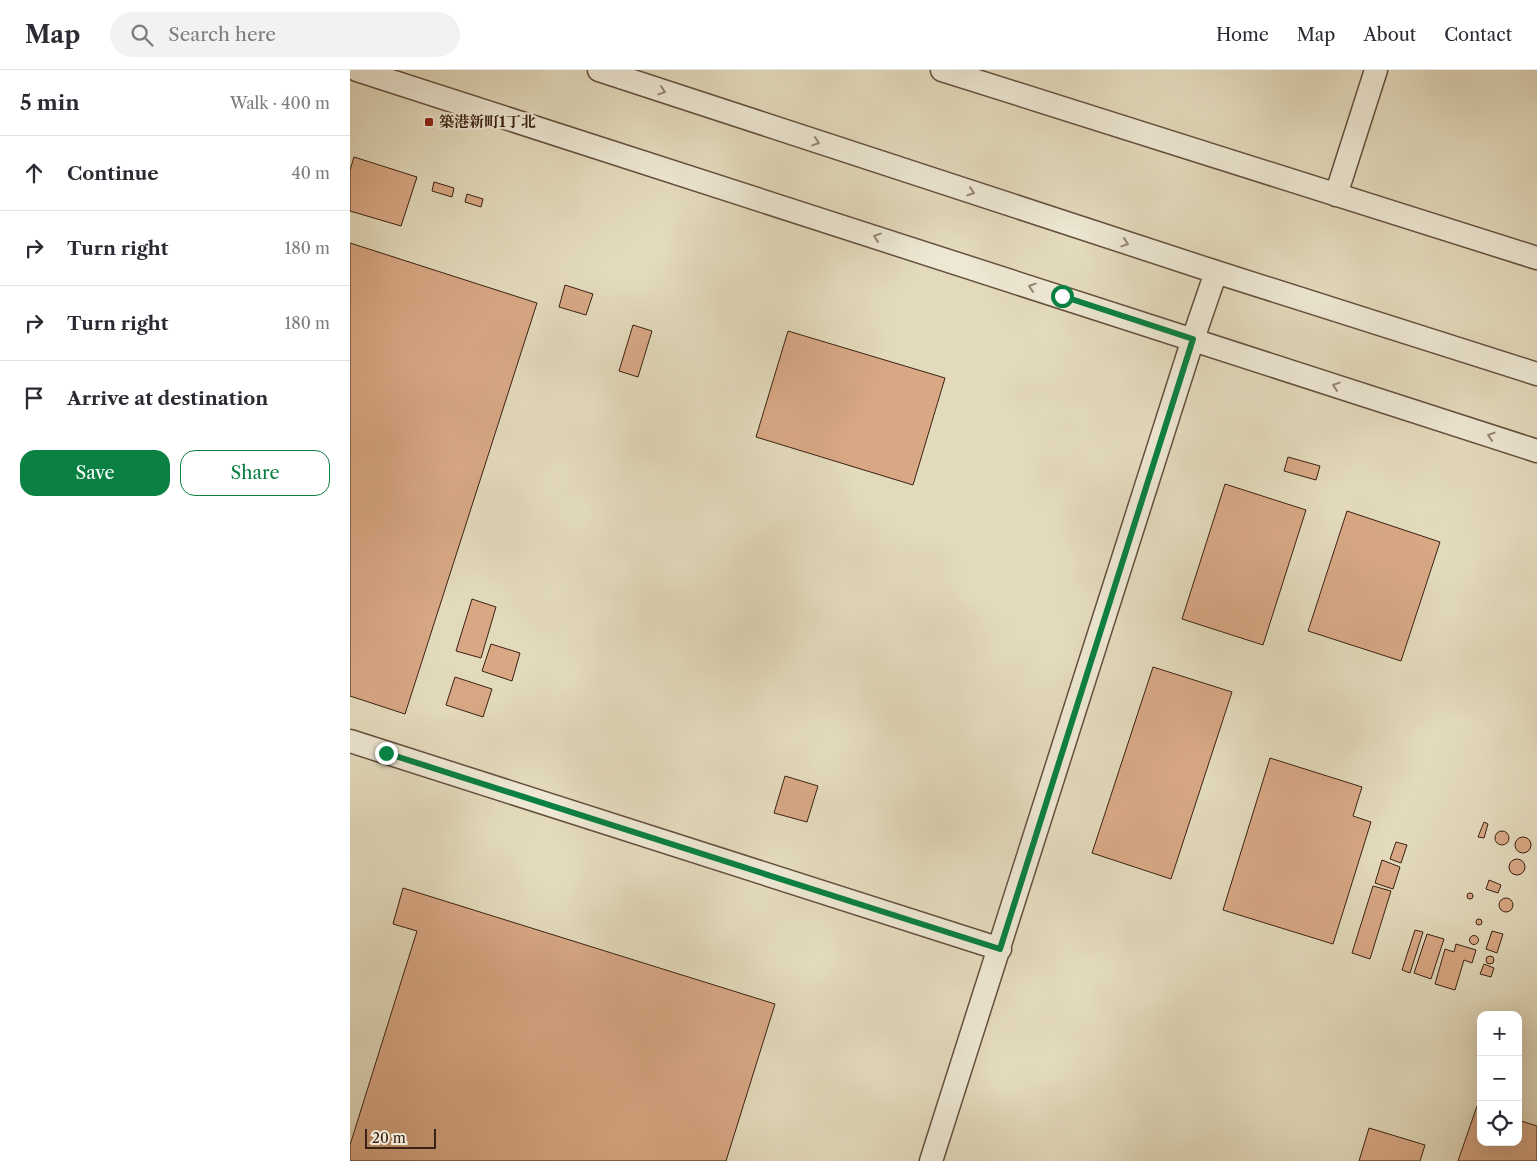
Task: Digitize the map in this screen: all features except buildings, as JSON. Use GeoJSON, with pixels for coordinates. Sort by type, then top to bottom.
{"type":"FeatureCollection","features":[{"type":"Feature","properties":{"kind":"street"},"geometry":{"type":"LineString","coordinates":[[357,70],[1537,451]]}},
{"type":"Feature","properties":{"kind":"street"},"geometry":{"type":"LineString","coordinates":[[599,70],[1216,272],[1537,374]]}},
{"type":"Feature","properties":{"kind":"street"},"geometry":{"type":"LineString","coordinates":[[942,70],[1537,258]]}},
{"type":"Feature","properties":{"kind":"street"},"geometry":{"type":"LineString","coordinates":[[1336,195],[1376,70]]}},
{"type":"Feature","properties":{"kind":"street"},"geometry":{"type":"LineString","coordinates":[[931,1161],[1216,272]]}},
{"type":"Feature","properties":{"kind":"street"},"geometry":{"type":"LineString","coordinates":[[350,742],[1000,949]]}},
{"type":"Feature","properties":{"kind":"place","name":"築港新町1丁北"},"geometry":{"type":"Point","coordinates":[429,122]}},
{"type":"Feature","properties":{"kind":"route"},"geometry":{"type":"LineString","coordinates":[[386,753],[1000,949],[1193,339],[1062,296]]}}]}
